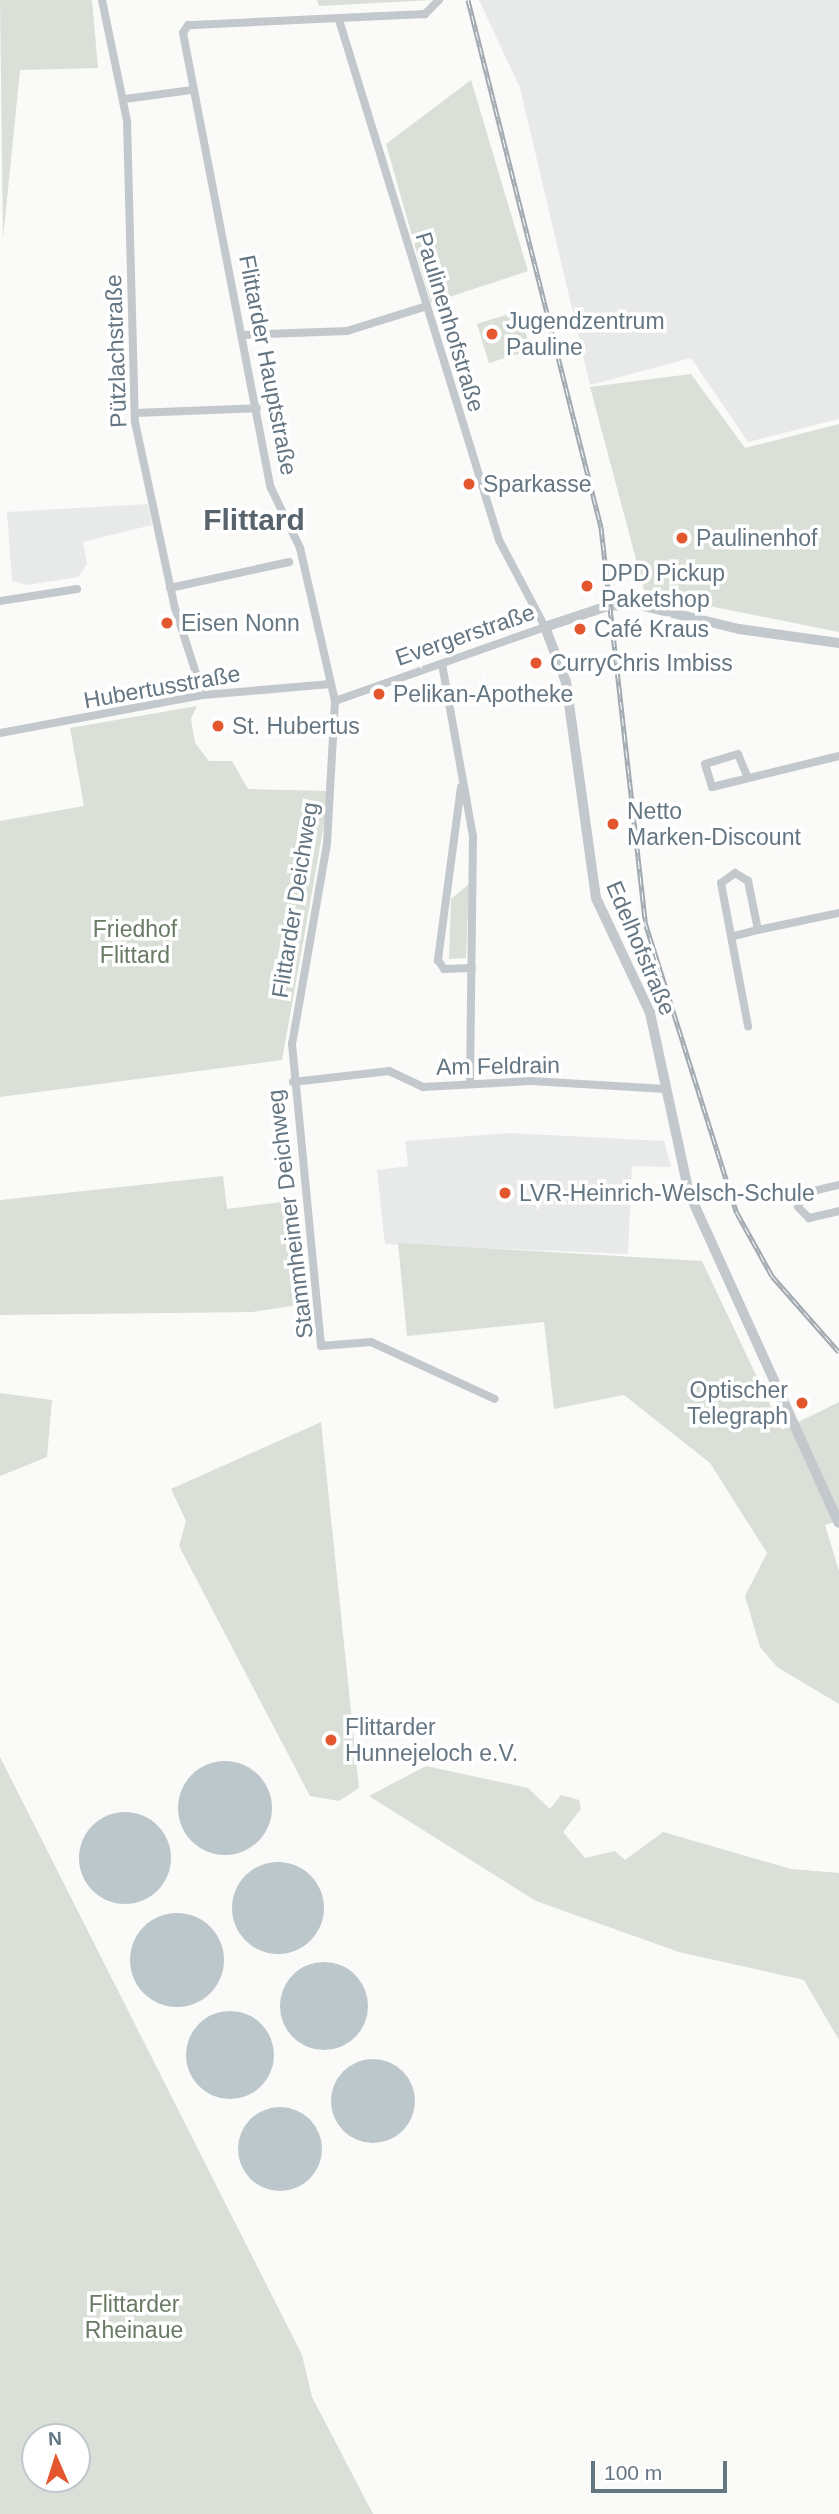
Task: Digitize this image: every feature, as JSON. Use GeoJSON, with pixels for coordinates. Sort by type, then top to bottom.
{"type":"FeatureCollection","features":[{"type":"Feature","properties":{"kind":"street","name":"Pützlachstraße"},"geometry":{"type":"LineString","coordinates":[[102,0],[125,99],[135,413],[170,588],[203,695]]}},
{"type":"Feature","properties":{"kind":"street"},"geometry":{"type":"LineString","coordinates":[[339,20],[425,14],[439,0]]}},
{"type":"Feature","properties":{"kind":"street","name":"Flittarder Hauptstraße"},"geometry":{"type":"LineString","coordinates":[[335,701],[300,548],[271,488],[244,335],[192,90],[185,30],[339,20]]}},
{"type":"Feature","properties":{"kind":"street","name":"Paulinenhofstraße"},"geometry":{"type":"LineString","coordinates":[[339,20],[424,307],[499,540],[545,627]]}},
{"type":"Feature","properties":{"kind":"street"},"geometry":{"type":"LineString","coordinates":[[125,99],[192,90]]}},
{"type":"Feature","properties":{"kind":"street"},"geometry":{"type":"LineString","coordinates":[[244,335],[347,331],[424,307]]}},
{"type":"Feature","properties":{"kind":"street"},"geometry":{"type":"LineString","coordinates":[[135,413],[257,408]]}},
{"type":"Feature","properties":{"kind":"street"},"geometry":{"type":"LineString","coordinates":[[170,588],[289,562]]}},
{"type":"Feature","properties":{"kind":"street"},"geometry":{"type":"LineString","coordinates":[[0,601],[77,589]]}},
{"type":"Feature","properties":{"kind":"street","name":"Evergerstraße"},"geometry":{"type":"LineString","coordinates":[[335,701],[608,606],[636,604],[739,629],[839,644]]}},
{"type":"Feature","properties":{"kind":"street","name":"Edelhofstraße"},"geometry":{"type":"LineString","coordinates":[[545,627],[566,682],[596,898],[650,1013],[689,1192],[839,1523]]}},
{"type":"Feature","properties":{"kind":"street"},"geometry":{"type":"LineString","coordinates":[[442,664],[473,835],[470,1083]]}},
{"type":"Feature","properties":{"kind":"street","name":"Hubertusstraße"},"geometry":{"type":"LineString","coordinates":[[0,733],[203,695],[331,684]]}},
{"type":"Feature","properties":{"kind":"street","name":"Flittarder Deichweg"},"geometry":{"type":"LineString","coordinates":[[292,1063],[327,844],[335,701]]}},
{"type":"Feature","properties":{"kind":"street"},"geometry":{"type":"LineString","coordinates":[[748,778],[738,754],[705,764],[712,787],[748,778],[839,755]]}},
{"type":"Feature","properties":{"kind":"street"},"geometry":{"type":"LineString","coordinates":[[462,776],[438,960],[444,969],[472,968]]}},
{"type":"Feature","properties":{"kind":"street"},"geometry":{"type":"LineString","coordinates":[[748,1026],[734,936],[721,883],[734,873],[748,881],[758,930]]}},
{"type":"Feature","properties":{"kind":"street"},"geometry":{"type":"LineString","coordinates":[[734,936],[839,913]]}},
{"type":"Feature","properties":{"kind":"street","name":"Stammheimer Deichweg"},"geometry":{"type":"LineString","coordinates":[[292,1063],[321,1346],[371,1342],[495,1399]]}},
{"type":"Feature","properties":{"kind":"street","name":"Am Feldrain"},"geometry":{"type":"LineString","coordinates":[[293,1082],[389,1071],[423,1087],[470,1083],[666,1089]]}},
{"type":"Feature","properties":{"kind":"street"},"geometry":{"type":"LineString","coordinates":[[839,1185],[804,1193],[798,1207],[808,1218],[839,1211]]}},
{"type":"Feature","properties":{"kind":"shaded area"},"geometry":{"type":"Polygon","coordinates":[[[479,0],[839,0],[839,419],[748,442],[691,358],[590,385],[520,88],[479,0]]]}},
{"type":"Feature","properties":{"kind":"shaded area"},"geometry":{"type":"Polygon","coordinates":[[[148,504],[152,525],[83,542],[87,564],[78,577],[27,585],[12,581],[7,512],[148,504]]]}},
{"type":"Feature","properties":{"kind":"shaded area","name":"LVR-Heinrich-Welsch-Schule"},"geometry":{"type":"Polygon","coordinates":[[[509,1133],[664,1141],[671,1167],[632,1166],[628,1254],[385,1244],[377,1170],[408,1166],[405,1141],[509,1133]]]}},
{"type":"Feature","properties":{"kind":"shaded area"},"geometry":{"type":"Polygon","coordinates":[[[225,1761],[243,1765],[258,1775],[268,1790],[272,1808],[268,1826],[258,1841],[243,1851],[225,1855],[207,1851],[192,1841],[182,1826],[178,1808],[182,1790],[192,1775],[207,1765],[225,1761]]]}},
{"type":"Feature","properties":{"kind":"shaded area"},"geometry":{"type":"Polygon","coordinates":[[[116,1812],[134,1812],[151,1819],[164,1832],[171,1849],[171,1867],[164,1884],[151,1897],[134,1904],[116,1904],[99,1897],[86,1884],[79,1867],[79,1849],[86,1832],[99,1819],[116,1812]]]}},
{"type":"Feature","properties":{"kind":"shaded area"},"geometry":{"type":"Polygon","coordinates":[[[278,1862],[296,1865],[311,1875],[321,1890],[324,1908],[321,1926],[311,1941],[296,1951],[278,1954],[260,1951],[245,1941],[235,1926],[232,1908],[235,1890],[245,1875],[260,1865],[278,1862]]]}},
{"type":"Feature","properties":{"kind":"shaded area"},"geometry":{"type":"Polygon","coordinates":[[[177,1913],[195,1917],[210,1927],[220,1942],[224,1960],[220,1978],[210,1993],[195,2003],[177,2007],[159,2003],[144,1993],[134,1978],[130,1960],[134,1942],[144,1927],[159,1917],[177,1913]]]}},
{"type":"Feature","properties":{"kind":"shaded area"},"geometry":{"type":"Polygon","coordinates":[[[324,1962],[349,1969],[361,1981],[368,2006],[361,2031],[349,2043],[324,2050],[299,2043],[287,2031],[280,2006],[287,1981],[299,1969],[324,1962]]]}},
{"type":"Feature","properties":{"kind":"shaded area"},"geometry":{"type":"Polygon","coordinates":[[[230,2011],[247,2015],[261,2024],[270,2038],[274,2055],[270,2072],[261,2086],[247,2095],[230,2099],[213,2095],[199,2086],[190,2072],[186,2055],[190,2038],[199,2024],[213,2015],[230,2011]]]}},
{"type":"Feature","properties":{"kind":"shaded area"},"geometry":{"type":"Polygon","coordinates":[[[373,2059],[396,2066],[408,2078],[415,2101],[408,2124],[396,2136],[373,2143],[350,2136],[338,2124],[331,2101],[338,2078],[350,2066],[373,2059]]]}},
{"type":"Feature","properties":{"kind":"shaded area"},"geometry":{"type":"Polygon","coordinates":[[[272,2107],[288,2107],[304,2114],[315,2125],[322,2141],[319,2165],[310,2179],[288,2191],[272,2191],[256,2184],[245,2173],[238,2157],[238,2141],[245,2125],[256,2114],[272,2107]]]}},
{"type":"Feature","properties":{"kind":"green space"},"geometry":{"type":"Polygon","coordinates":[[[0,0],[92,0],[98,68],[20,70],[3,239],[0,0]]]}},
{"type":"Feature","properties":{"kind":"green space"},"geometry":{"type":"Polygon","coordinates":[[[317,0],[433,0],[319,6],[317,0]]]}},
{"type":"Feature","properties":{"kind":"green space"},"geometry":{"type":"Polygon","coordinates":[[[471,80],[528,271],[431,303],[386,144],[471,80]]]}},
{"type":"Feature","properties":{"kind":"green space"},"geometry":{"type":"Polygon","coordinates":[[[519,311],[531,350],[489,363],[477,324],[519,311]]]}},
{"type":"Feature","properties":{"kind":"green space"},"geometry":{"type":"Polygon","coordinates":[[[691,374],[745,448],[839,424],[839,632],[645,593],[590,387],[691,374]]]}},
{"type":"Feature","properties":{"kind":"green space","name":"Friedhof Flittard"},"geometry":{"type":"Polygon","coordinates":[[[197,706],[191,719],[195,743],[209,761],[232,761],[248,789],[330,791],[282,1060],[0,1097],[0,821],[84,806],[70,728],[197,706]]]}},
{"type":"Feature","properties":{"kind":"green space"},"geometry":{"type":"Polygon","coordinates":[[[469,884],[466,958],[449,959],[451,899],[469,884]]]}},
{"type":"Feature","properties":{"kind":"green space"},"geometry":{"type":"Polygon","coordinates":[[[223,1176],[227,1209],[298,1200],[311,1303],[252,1312],[0,1315],[0,1200],[223,1176]]]}},
{"type":"Feature","properties":{"kind":"green space"},"geometry":{"type":"Polygon","coordinates":[[[398,1243],[702,1261],[782,1430],[839,1402],[839,1520],[825,1525],[839,1571],[839,1704],[777,1667],[760,1647],[745,1596],[767,1553],[710,1463],[624,1395],[554,1409],[544,1322],[407,1336],[398,1243]]]}},
{"type":"Feature","properties":{"kind":"green space"},"geometry":{"type":"Polygon","coordinates":[[[0,1393],[52,1400],[47,1457],[0,1476],[0,1393]]]}},
{"type":"Feature","properties":{"kind":"green space"},"geometry":{"type":"Polygon","coordinates":[[[321,1422],[359,1788],[339,1801],[310,1796],[179,1546],[186,1521],[171,1489],[321,1422]]]}},
{"type":"Feature","properties":{"kind":"green space","name":"Flittarder Rheinaue"},"geometry":{"type":"Polygon","coordinates":[[[0,1757],[302,2355],[312,2397],[373,2514],[0,2514],[0,1757]]]}},
{"type":"Feature","properties":{"kind":"green space"},"geometry":{"type":"Polygon","coordinates":[[[426,1766],[528,1788],[550,1809],[561,1795],[579,1800],[581,1809],[563,1832],[585,1858],[615,1851],[625,1860],[663,1832],[791,1869],[839,1873],[839,2040],[804,1980],[679,1952],[536,1901],[369,1796],[426,1766]]]}},
{"type":"Feature","properties":{"kind":"railway"},"geometry":{"type":"LineString","coordinates":[[468,0],[601,527],[645,922],[737,1213],[772,1276],[839,1352]]}},
{"type":"Feature","properties":{"kind":"place","name":"Jugendzentrum Pauline"},"geometry":{"type":"Point","coordinates":[492,334]}},
{"type":"Feature","properties":{"kind":"place","name":"Sparkasse"},"geometry":{"type":"Point","coordinates":[469,484]}},
{"type":"Feature","properties":{"kind":"place","name":"Paulinenhof"},"geometry":{"type":"Point","coordinates":[682,538]}},
{"type":"Feature","properties":{"kind":"place","name":"DPD Pickup Paketshop"},"geometry":{"type":"Point","coordinates":[587,586]}},
{"type":"Feature","properties":{"kind":"place","name":"Eisen Nonn"},"geometry":{"type":"Point","coordinates":[167,623]}},
{"type":"Feature","properties":{"kind":"place","name":"Café Kraus"},"geometry":{"type":"Point","coordinates":[580,629]}},
{"type":"Feature","properties":{"kind":"place","name":"CurryChris Imbiss"},"geometry":{"type":"Point","coordinates":[536,663]}},
{"type":"Feature","properties":{"kind":"place","name":"Pelikan-Apotheke"},"geometry":{"type":"Point","coordinates":[379,694]}},
{"type":"Feature","properties":{"kind":"place","name":"St. Hubertus"},"geometry":{"type":"Point","coordinates":[218,726]}},
{"type":"Feature","properties":{"kind":"place","name":"Netto Marken-Discount"},"geometry":{"type":"Point","coordinates":[613,824]}},
{"type":"Feature","properties":{"kind":"place","name":"LVR-Heinrich-Welsch-Schule"},"geometry":{"type":"Point","coordinates":[505,1193]}},
{"type":"Feature","properties":{"kind":"place","name":"Optischer Telegraph"},"geometry":{"type":"Point","coordinates":[802,1403]}},
{"type":"Feature","properties":{"kind":"place","name":"Flittarder Hunnejeloch e.V."},"geometry":{"type":"Point","coordinates":[331,1740]}},
{"type":"Feature","properties":{"kind":"district","name":"Flittard"},"geometry":{"type":"Point","coordinates":[254,520]}}]}
